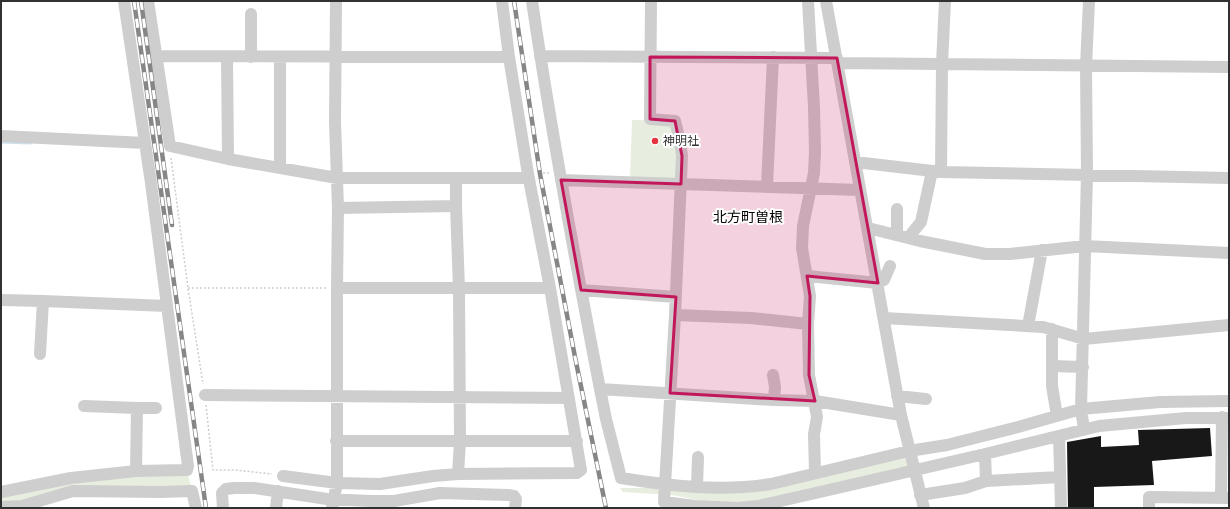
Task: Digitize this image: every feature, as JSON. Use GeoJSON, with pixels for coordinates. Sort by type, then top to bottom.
{"type":"FeatureCollection","features":[{"type":"Feature","properties":{"kind":"street"},"geometry":{"type":"LineString","coordinates":[[1,492],[71,478],[134,471],[186,470],[188,466],[145,143],[124,1]]}},
{"type":"Feature","properties":{"kind":"street"},"geometry":{"type":"LineString","coordinates":[[148,1],[170,146],[228,159],[337,178],[456,178],[528,176]]}},
{"type":"Feature","properties":{"kind":"street"},"geometry":{"type":"LineString","coordinates":[[333,504],[337,483],[338,208],[335,122],[336,1]]}},
{"type":"Feature","properties":{"kind":"street"},"geometry":{"type":"LineString","coordinates":[[283,476],[337,483],[380,484],[458,474],[577,473],[581,470],[550,288],[528,176],[509,57],[502,1]]}},
{"type":"Feature","properties":{"kind":"street"},"geometry":{"type":"LineString","coordinates":[[532,1],[560,176],[581,290],[606,419],[621,478],[697,487],[750,488],[909,451],[954,443],[1081,409],[1160,402],[1229,401]]}},
{"type":"Feature","properties":{"kind":"street"},"geometry":{"type":"LineString","coordinates":[[651,1],[650,119],[675,121],[682,156],[676,298],[664,502],[695,506],[737,508],[764,504],[985,454],[1099,426],[1186,418],[1226,418],[1225,472],[1227,500],[1149,497],[1149,508]]}},
{"type":"Feature","properties":{"kind":"street"},"geometry":{"type":"LineString","coordinates":[[808,1],[815,152],[812,189],[803,226],[802,248],[810,296],[808,324],[809,375],[817,417],[814,434],[815,474]]}},
{"type":"Feature","properties":{"kind":"street"},"geometry":{"type":"LineString","coordinates":[[826,1],[838,60],[854,162],[878,283],[900,415],[924,508]]}},
{"type":"Feature","properties":{"kind":"street"},"geometry":{"type":"LineString","coordinates":[[903,237],[921,222],[937,172],[945,1]]}},
{"type":"Feature","properties":{"kind":"street"},"geometry":{"type":"LineString","coordinates":[[1084,429],[1081,409],[1086,246],[1086,66],[1088,1]]}},
{"type":"Feature","properties":{"kind":"street"},"geometry":{"type":"LineString","coordinates":[[251,14],[251,57]]}},
{"type":"Feature","properties":{"kind":"street"},"geometry":{"type":"LineString","coordinates":[[156,56],[509,57]]}},
{"type":"Feature","properties":{"kind":"street"},"geometry":{"type":"LineString","coordinates":[[540,56],[773,57],[942,64],[1229,67]]}},
{"type":"Feature","properties":{"kind":"street"},"geometry":{"type":"LineString","coordinates":[[227,57],[228,159]]}},
{"type":"Feature","properties":{"kind":"street"},"geometry":{"type":"LineString","coordinates":[[280,57],[280,168]]}},
{"type":"Feature","properties":{"kind":"street"},"geometry":{"type":"LineString","coordinates":[[767,186],[773,57]]}},
{"type":"Feature","properties":{"kind":"street"},"geometry":{"type":"LineString","coordinates":[[1,136],[145,143]]}},
{"type":"Feature","properties":{"kind":"street"},"geometry":{"type":"LineString","coordinates":[[854,162],[937,172],[1229,178]]}},
{"type":"Feature","properties":{"kind":"street"},"geometry":{"type":"LineString","coordinates":[[560,176],[681,184],[860,190]]}},
{"type":"Feature","properties":{"kind":"street"},"geometry":{"type":"LineString","coordinates":[[456,178],[459,289],[460,441],[458,474]]}},
{"type":"Feature","properties":{"kind":"street"},"geometry":{"type":"LineString","coordinates":[[338,208],[456,206]]}},
{"type":"Feature","properties":{"kind":"street"},"geometry":{"type":"LineString","coordinates":[[897,209],[903,237]]}},
{"type":"Feature","properties":{"kind":"street"},"geometry":{"type":"LineString","coordinates":[[868,228],[985,254],[1010,254],[1086,246],[1229,253]]}},
{"type":"Feature","properties":{"kind":"street"},"geometry":{"type":"LineString","coordinates":[[1028,326],[1042,250]]}},
{"type":"Feature","properties":{"kind":"street"},"geometry":{"type":"LineString","coordinates":[[807,276],[878,283],[884,280],[890,266]]}},
{"type":"Feature","properties":{"kind":"street"},"geometry":{"type":"LineString","coordinates":[[337,288],[550,288]]}},
{"type":"Feature","properties":{"kind":"street"},"geometry":{"type":"LineString","coordinates":[[581,290],[676,298]]}},
{"type":"Feature","properties":{"kind":"street"},"geometry":{"type":"LineString","coordinates":[[1,300],[167,306]]}},
{"type":"Feature","properties":{"kind":"street"},"geometry":{"type":"LineString","coordinates":[[40,354],[43,301]]}},
{"type":"Feature","properties":{"kind":"street"},"geometry":{"type":"LineString","coordinates":[[675,315],[751,318],[808,324]]}},
{"type":"Feature","properties":{"kind":"street"},"geometry":{"type":"LineString","coordinates":[[884,318],[1043,327],[1084,339],[1229,325]]}},
{"type":"Feature","properties":{"kind":"street"},"geometry":{"type":"LineString","coordinates":[[1052,330],[1052,386],[1057,416]]}},
{"type":"Feature","properties":{"kind":"street"},"geometry":{"type":"LineString","coordinates":[[1052,366],[1083,367]]}},
{"type":"Feature","properties":{"kind":"street"},"geometry":{"type":"LineString","coordinates":[[773,375],[775,387],[774,400]]}},
{"type":"Feature","properties":{"kind":"street"},"geometry":{"type":"LineString","coordinates":[[600,389],[774,400],[814,401],[900,415]]}},
{"type":"Feature","properties":{"kind":"street"},"geometry":{"type":"LineString","coordinates":[[204,395],[569,398]]}},
{"type":"Feature","properties":{"kind":"street"},"geometry":{"type":"LineString","coordinates":[[897,396],[926,399]]}},
{"type":"Feature","properties":{"kind":"street"},"geometry":{"type":"LineString","coordinates":[[84,406],[156,408]]}},
{"type":"Feature","properties":{"kind":"street"},"geometry":{"type":"LineString","coordinates":[[132,492],[137,408]]}},
{"type":"Feature","properties":{"kind":"street"},"geometry":{"type":"LineString","coordinates":[[1059,436],[1061,508]]}},
{"type":"Feature","properties":{"kind":"street"},"geometry":{"type":"LineString","coordinates":[[336,441],[577,441]]}},
{"type":"Feature","properties":{"kind":"street"},"geometry":{"type":"LineString","coordinates":[[985,454],[986,481]]}},
{"type":"Feature","properties":{"kind":"street"},"geometry":{"type":"LineString","coordinates":[[697,487],[698,457]]}},
{"type":"Feature","properties":{"kind":"street"},"geometry":{"type":"LineString","coordinates":[[177,470],[177,492]]}},
{"type":"Feature","properties":{"kind":"street"},"geometry":{"type":"LineString","coordinates":[[920,495],[965,488],[986,481],[1060,477]]}},
{"type":"Feature","properties":{"kind":"street"},"geometry":{"type":"LineString","coordinates":[[71,478],[73,492]]}},
{"type":"Feature","properties":{"kind":"street"},"geometry":{"type":"LineString","coordinates":[[223,508],[222,493],[226,489],[234,488],[254,488],[278,491],[333,504],[371,501],[379,504],[448,493],[508,495],[514,496],[516,499],[515,508]]}},
{"type":"Feature","properties":{"kind":"street"},"geometry":{"type":"LineString","coordinates":[[1,507],[22,506],[73,492],[192,491],[196,508]]}},
{"type":"Feature","properties":{"kind":"street"},"geometry":{"type":"LineString","coordinates":[[276,508],[278,491]]}},
{"type":"Feature","properties":{"kind":"path"},"geometry":{"type":"LineString","coordinates":[[170,146],[188,288],[204,395],[212,470],[234,470],[283,476]]}},
{"type":"Feature","properties":{"kind":"path"},"geometry":{"type":"LineString","coordinates":[[528,176],[560,176]]}},
{"type":"Feature","properties":{"kind":"path"},"geometry":{"type":"LineString","coordinates":[[188,288],[337,288]]}},
{"type":"Feature","properties":{"kind":"highlighted area"},"geometry":{"type":"Polygon","coordinates":[[[650,57],[837,58],[878,283],[807,276],[810,296],[809,375],[815,401],[670,393],[676,297],[581,290],[561,180],[681,184],[682,156],[675,121],[650,119],[650,57]]]}},
{"type":"Feature","properties":{"kind":"green space"},"geometry":{"type":"Polygon","coordinates":[[[632,120],[675,121],[682,179],[630,177],[632,120]]]}},
{"type":"Feature","properties":{"kind":"green space"},"geometry":{"type":"Polygon","coordinates":[[[909,451],[914,470],[738,508],[672,495],[623,492],[620,488],[750,488],[909,451]]]}},
{"type":"Feature","properties":{"kind":"green space"},"geometry":{"type":"Polygon","coordinates":[[[187,470],[192,491],[73,491],[1,508],[1,492],[187,470]]]}},
{"type":"Feature","properties":{"kind":"building"},"geometry":{"type":"Polygon","coordinates":[[[1210,428],[1212,456],[1152,461],[1154,485],[1094,487],[1094,508],[1068,508],[1067,442],[1101,436],[1101,447],[1139,445],[1138,430],[1210,428]]]}},
{"type":"Feature","properties":{"kind":"waterway"},"geometry":{"type":"LineString","coordinates":[[1,142],[31,143]]}},
{"type":"Feature","properties":{"kind":"railway"},"geometry":{"type":"LineString","coordinates":[[134,1],[206,508]]}},
{"type":"Feature","properties":{"kind":"railway"},"geometry":{"type":"LineString","coordinates":[[141,1],[172,225]]}},
{"type":"Feature","properties":{"kind":"railway"},"geometry":{"type":"LineString","coordinates":[[514,1],[540,174],[606,508]]}},
{"type":"Feature","properties":{"kind":"place","name":"神明社"},"geometry":{"type":"Point","coordinates":[655,141]}},
{"type":"Feature","properties":{"kind":"district","name":"北方町曽根"},"geometry":{"type":"Point","coordinates":[748,217]}}]}
